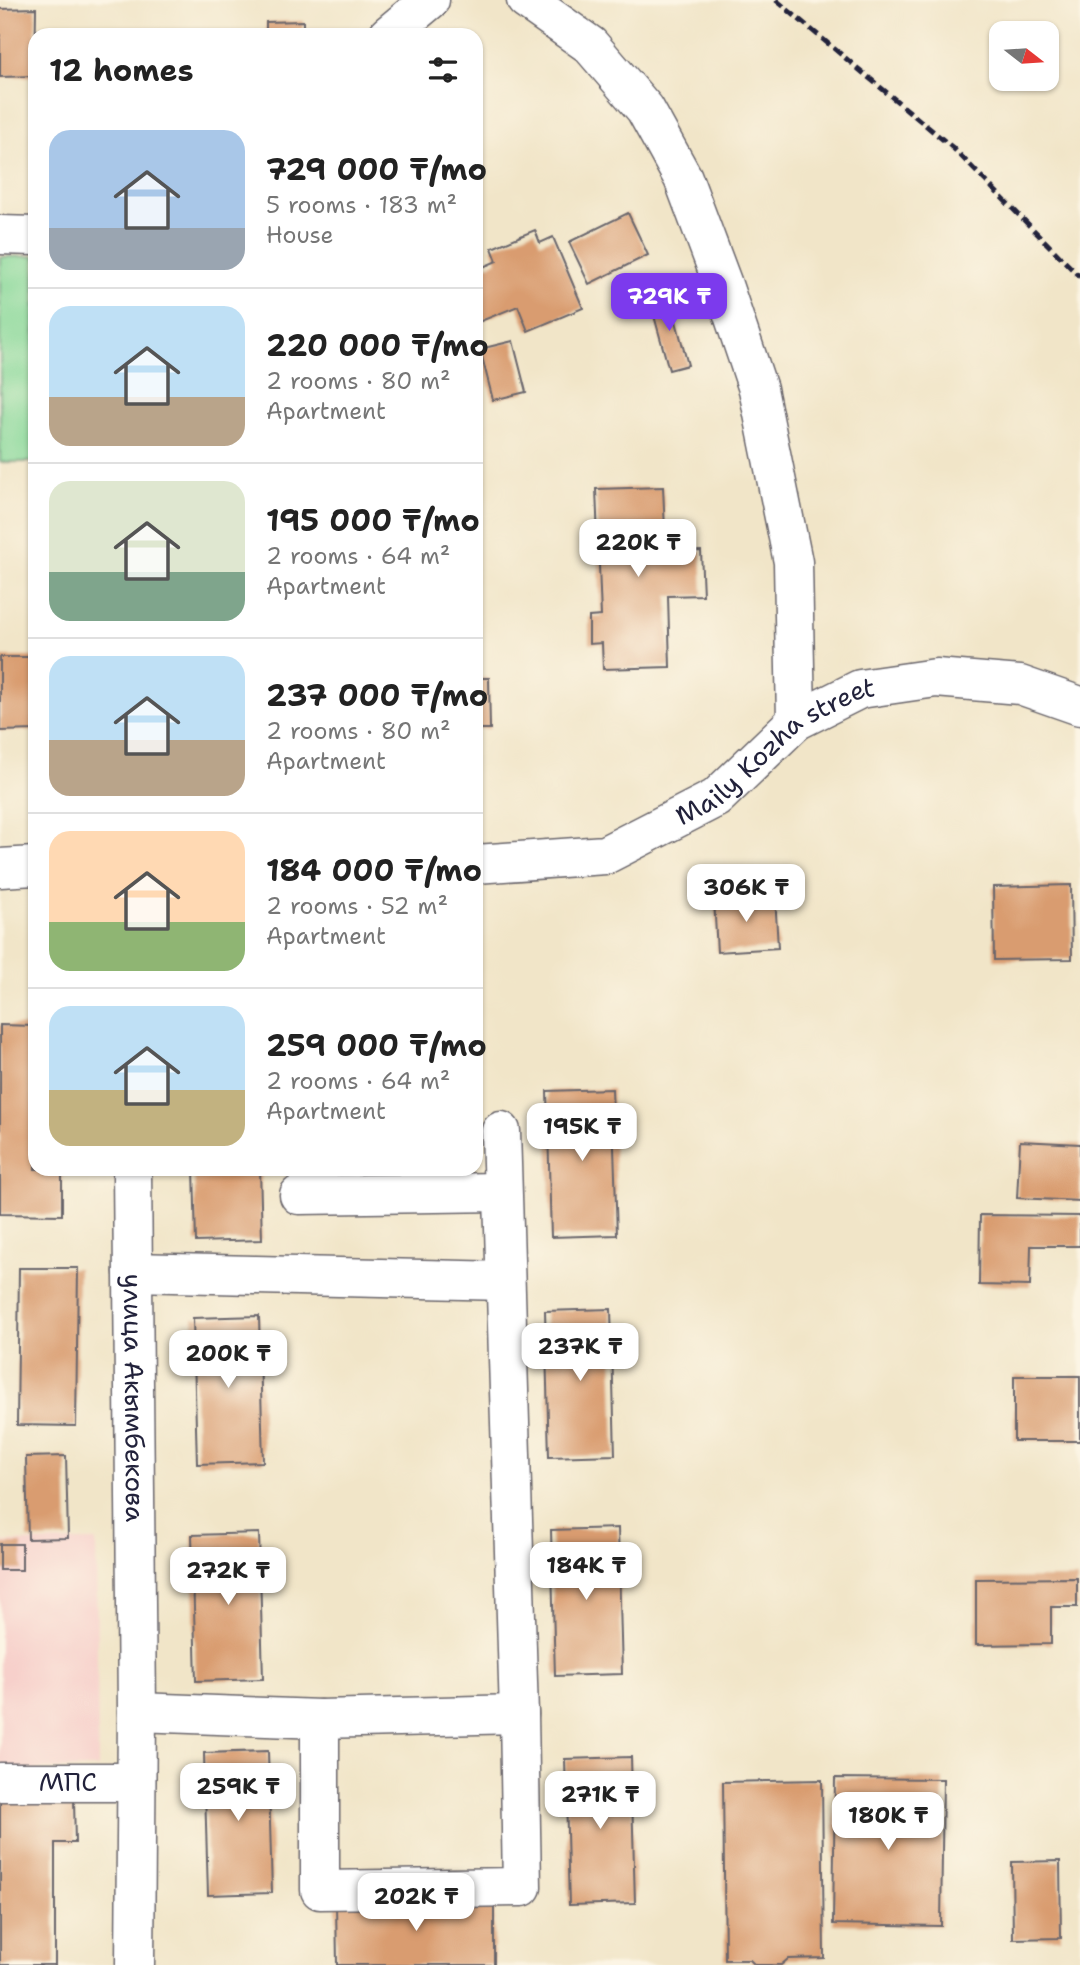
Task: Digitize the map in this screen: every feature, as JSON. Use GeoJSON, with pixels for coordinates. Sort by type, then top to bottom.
{"type":"FeatureCollection","features":[{"type":"Feature","properties":{"kind":"street"},"geometry":{"type":"LineString","coordinates":[[396,28],[430,0]]}},
{"type":"Feature","properties":{"kind":"street"},"geometry":{"type":"LineString","coordinates":[[526,0],[590,45],[645,108],[682,178],[723,285],[758,389],[793,562],[796,721]]}},
{"type":"Feature","properties":{"kind":"street"},"geometry":{"type":"LineString","coordinates":[[0,235],[28,236]]}},
{"type":"Feature","properties":{"kind":"street","name":"Maily Kozha street"},"geometry":{"type":"LineString","coordinates":[[483,864],[605,855],[716,798],[796,721],[860,689],[936,678],[1020,685],[1080,706]]}},
{"type":"Feature","properties":{"kind":"street"},"geometry":{"type":"LineString","coordinates":[[0,868],[28,866]]}},
{"type":"Feature","properties":{"kind":"street"},"geometry":{"type":"LineString","coordinates":[[320,1719],[320,1890],[522,1887],[500,1131]]}},
{"type":"Feature","properties":{"kind":"street","name":"улица Акымбекова"},"geometry":{"type":"LineString","coordinates":[[132,1176],[137,1712],[135,1965]]}},
{"type":"Feature","properties":{"kind":"street"},"geometry":{"type":"LineString","coordinates":[[299,1195],[502,1192]]}},
{"type":"Feature","properties":{"kind":"street"},"geometry":{"type":"LineString","coordinates":[[133,1272],[505,1281]]}},
{"type":"Feature","properties":{"kind":"street"},"geometry":{"type":"LineString","coordinates":[[137,1712],[320,1719],[519,1714]]}},
{"type":"Feature","properties":{"kind":"street","name":"МПС"},"geometry":{"type":"LineString","coordinates":[[0,1782],[136,1782]]}},
{"type":"Feature","properties":{"kind":"shaded area"},"geometry":{"type":"Polygon","coordinates":[[[96,1541],[98,1768],[0,1770],[0,1542],[96,1541]]]}},
{"type":"Feature","properties":{"kind":"green space"},"geometry":{"type":"Polygon","coordinates":[[[28,256],[28,462],[0,462],[0,257],[28,256]]]}},
{"type":"Feature","properties":{"kind":"building"},"geometry":{"type":"Polygon","coordinates":[[[36,8],[36,28],[28,28],[28,76],[0,77],[0,9],[36,8]]]}},
{"type":"Feature","properties":{"kind":"building"},"geometry":{"type":"Polygon","coordinates":[[[303,21],[303,28],[266,28],[266,22],[303,21]]]}},
{"type":"Feature","properties":{"kind":"building"},"geometry":{"type":"Polygon","coordinates":[[[628,213],[648,255],[589,284],[569,242],[628,213]]]}},
{"type":"Feature","properties":{"kind":"building"},"geometry":{"type":"Polygon","coordinates":[[[535,230],[540,243],[553,237],[583,308],[528,331],[518,306],[483,320],[483,267],[497,261],[492,248],[535,230]]]}},
{"type":"Feature","properties":{"kind":"building"},"geometry":{"type":"Polygon","coordinates":[[[669,296],[688,365],[669,370],[650,301],[669,296]]]}},
{"type":"Feature","properties":{"kind":"building"},"geometry":{"type":"Polygon","coordinates":[[[513,341],[526,392],[493,400],[483,361],[483,348],[513,341]]]}},
{"type":"Feature","properties":{"kind":"building"},"geometry":{"type":"Polygon","coordinates":[[[663,487],[666,552],[701,551],[703,595],[668,596],[670,667],[603,669],[602,643],[589,644],[589,617],[601,616],[596,489],[663,487]]]}},
{"type":"Feature","properties":{"kind":"building"},"geometry":{"type":"Polygon","coordinates":[[[0,657],[28,657],[28,730],[0,731],[0,657]]]}},
{"type":"Feature","properties":{"kind":"building"},"geometry":{"type":"Polygon","coordinates":[[[483,678],[489,678],[490,729],[483,729],[483,678]]]}},
{"type":"Feature","properties":{"kind":"building"},"geometry":{"type":"Polygon","coordinates":[[[1071,885],[1072,959],[994,960],[993,887],[1071,885]]]}},
{"type":"Feature","properties":{"kind":"building"},"geometry":{"type":"Polygon","coordinates":[[[775,896],[778,948],[717,952],[714,899],[775,896]]]}},
{"type":"Feature","properties":{"kind":"building"},"geometry":{"type":"Polygon","coordinates":[[[0,1025],[28,1026],[28,1176],[62,1176],[62,1215],[0,1214],[0,1025]]]}},
{"type":"Feature","properties":{"kind":"building"},"geometry":{"type":"Polygon","coordinates":[[[612,1089],[617,1235],[551,1237],[547,1091],[612,1089]]]}},
{"type":"Feature","properties":{"kind":"building"},"geometry":{"type":"Polygon","coordinates":[[[1020,1141],[1080,1144],[1080,1201],[1017,1198],[1020,1141]]]}},
{"type":"Feature","properties":{"kind":"building"},"geometry":{"type":"Polygon","coordinates":[[[194,1176],[260,1176],[262,1240],[196,1242],[194,1176]]]}},
{"type":"Feature","properties":{"kind":"building"},"geometry":{"type":"Polygon","coordinates":[[[980,1215],[1080,1216],[1080,1246],[1031,1246],[1030,1286],[979,1285],[980,1215]]]}},
{"type":"Feature","properties":{"kind":"building"},"geometry":{"type":"Polygon","coordinates":[[[19,1268],[78,1268],[76,1426],[17,1425],[19,1268]]]}},
{"type":"Feature","properties":{"kind":"building"},"geometry":{"type":"Polygon","coordinates":[[[611,1309],[615,1455],[549,1457],[545,1311],[611,1309]]]}},
{"type":"Feature","properties":{"kind":"building"},"geometry":{"type":"Polygon","coordinates":[[[259,1316],[263,1462],[197,1464],[193,1318],[259,1316]]]}},
{"type":"Feature","properties":{"kind":"building"},"geometry":{"type":"Polygon","coordinates":[[[1014,1376],[1080,1376],[1080,1441],[1014,1441],[1014,1376]]]}},
{"type":"Feature","properties":{"kind":"building"},"geometry":{"type":"Polygon","coordinates":[[[66,1456],[68,1538],[28,1539],[26,1457],[66,1456]]]}},
{"type":"Feature","properties":{"kind":"building"},"geometry":{"type":"Polygon","coordinates":[[[618,1528],[622,1674],[555,1676],[551,1530],[618,1528]]]}},
{"type":"Feature","properties":{"kind":"building"},"geometry":{"type":"Polygon","coordinates":[[[259,1533],[263,1679],[196,1681],[192,1535],[259,1533]]]}},
{"type":"Feature","properties":{"kind":"building"},"geometry":{"type":"Polygon","coordinates":[[[0,1544],[22,1544],[22,1570],[0,1570],[0,1544]]]}},
{"type":"Feature","properties":{"kind":"building"},"geometry":{"type":"Polygon","coordinates":[[[1077,1578],[1077,1607],[1051,1607],[1051,1644],[976,1645],[976,1579],[1077,1578]]]}},
{"type":"Feature","properties":{"kind":"building"},"geometry":{"type":"Polygon","coordinates":[[[268,1751],[272,1893],[208,1895],[204,1753],[268,1751]]]}},
{"type":"Feature","properties":{"kind":"building"},"geometry":{"type":"Polygon","coordinates":[[[631,1757],[635,1903],[569,1905],[565,1759],[631,1757]]]}},
{"type":"Feature","properties":{"kind":"building"},"geometry":{"type":"Polygon","coordinates":[[[835,1778],[943,1779],[941,1926],[833,1924],[835,1778]]]}},
{"type":"Feature","properties":{"kind":"building"},"geometry":{"type":"Polygon","coordinates":[[[822,1780],[824,1958],[788,1959],[781,1965],[755,1965],[750,1960],[725,1960],[723,1782],[822,1780]]]}},
{"type":"Feature","properties":{"kind":"building"},"geometry":{"type":"Polygon","coordinates":[[[0,1791],[74,1801],[75,1843],[55,1843],[55,1965],[0,1965],[0,1791]]]}},
{"type":"Feature","properties":{"kind":"building"},"geometry":{"type":"Polygon","coordinates":[[[1060,1861],[1061,1938],[1013,1939],[1012,1862],[1060,1861]]]}},
{"type":"Feature","properties":{"kind":"building"},"geometry":{"type":"Polygon","coordinates":[[[494,1900],[494,1965],[337,1965],[336,1902],[494,1900]]]}},
{"type":"Feature","properties":{"kind":"railway"},"geometry":{"type":"LineString","coordinates":[[776,0],[953,148],[1080,277]]}}]}
